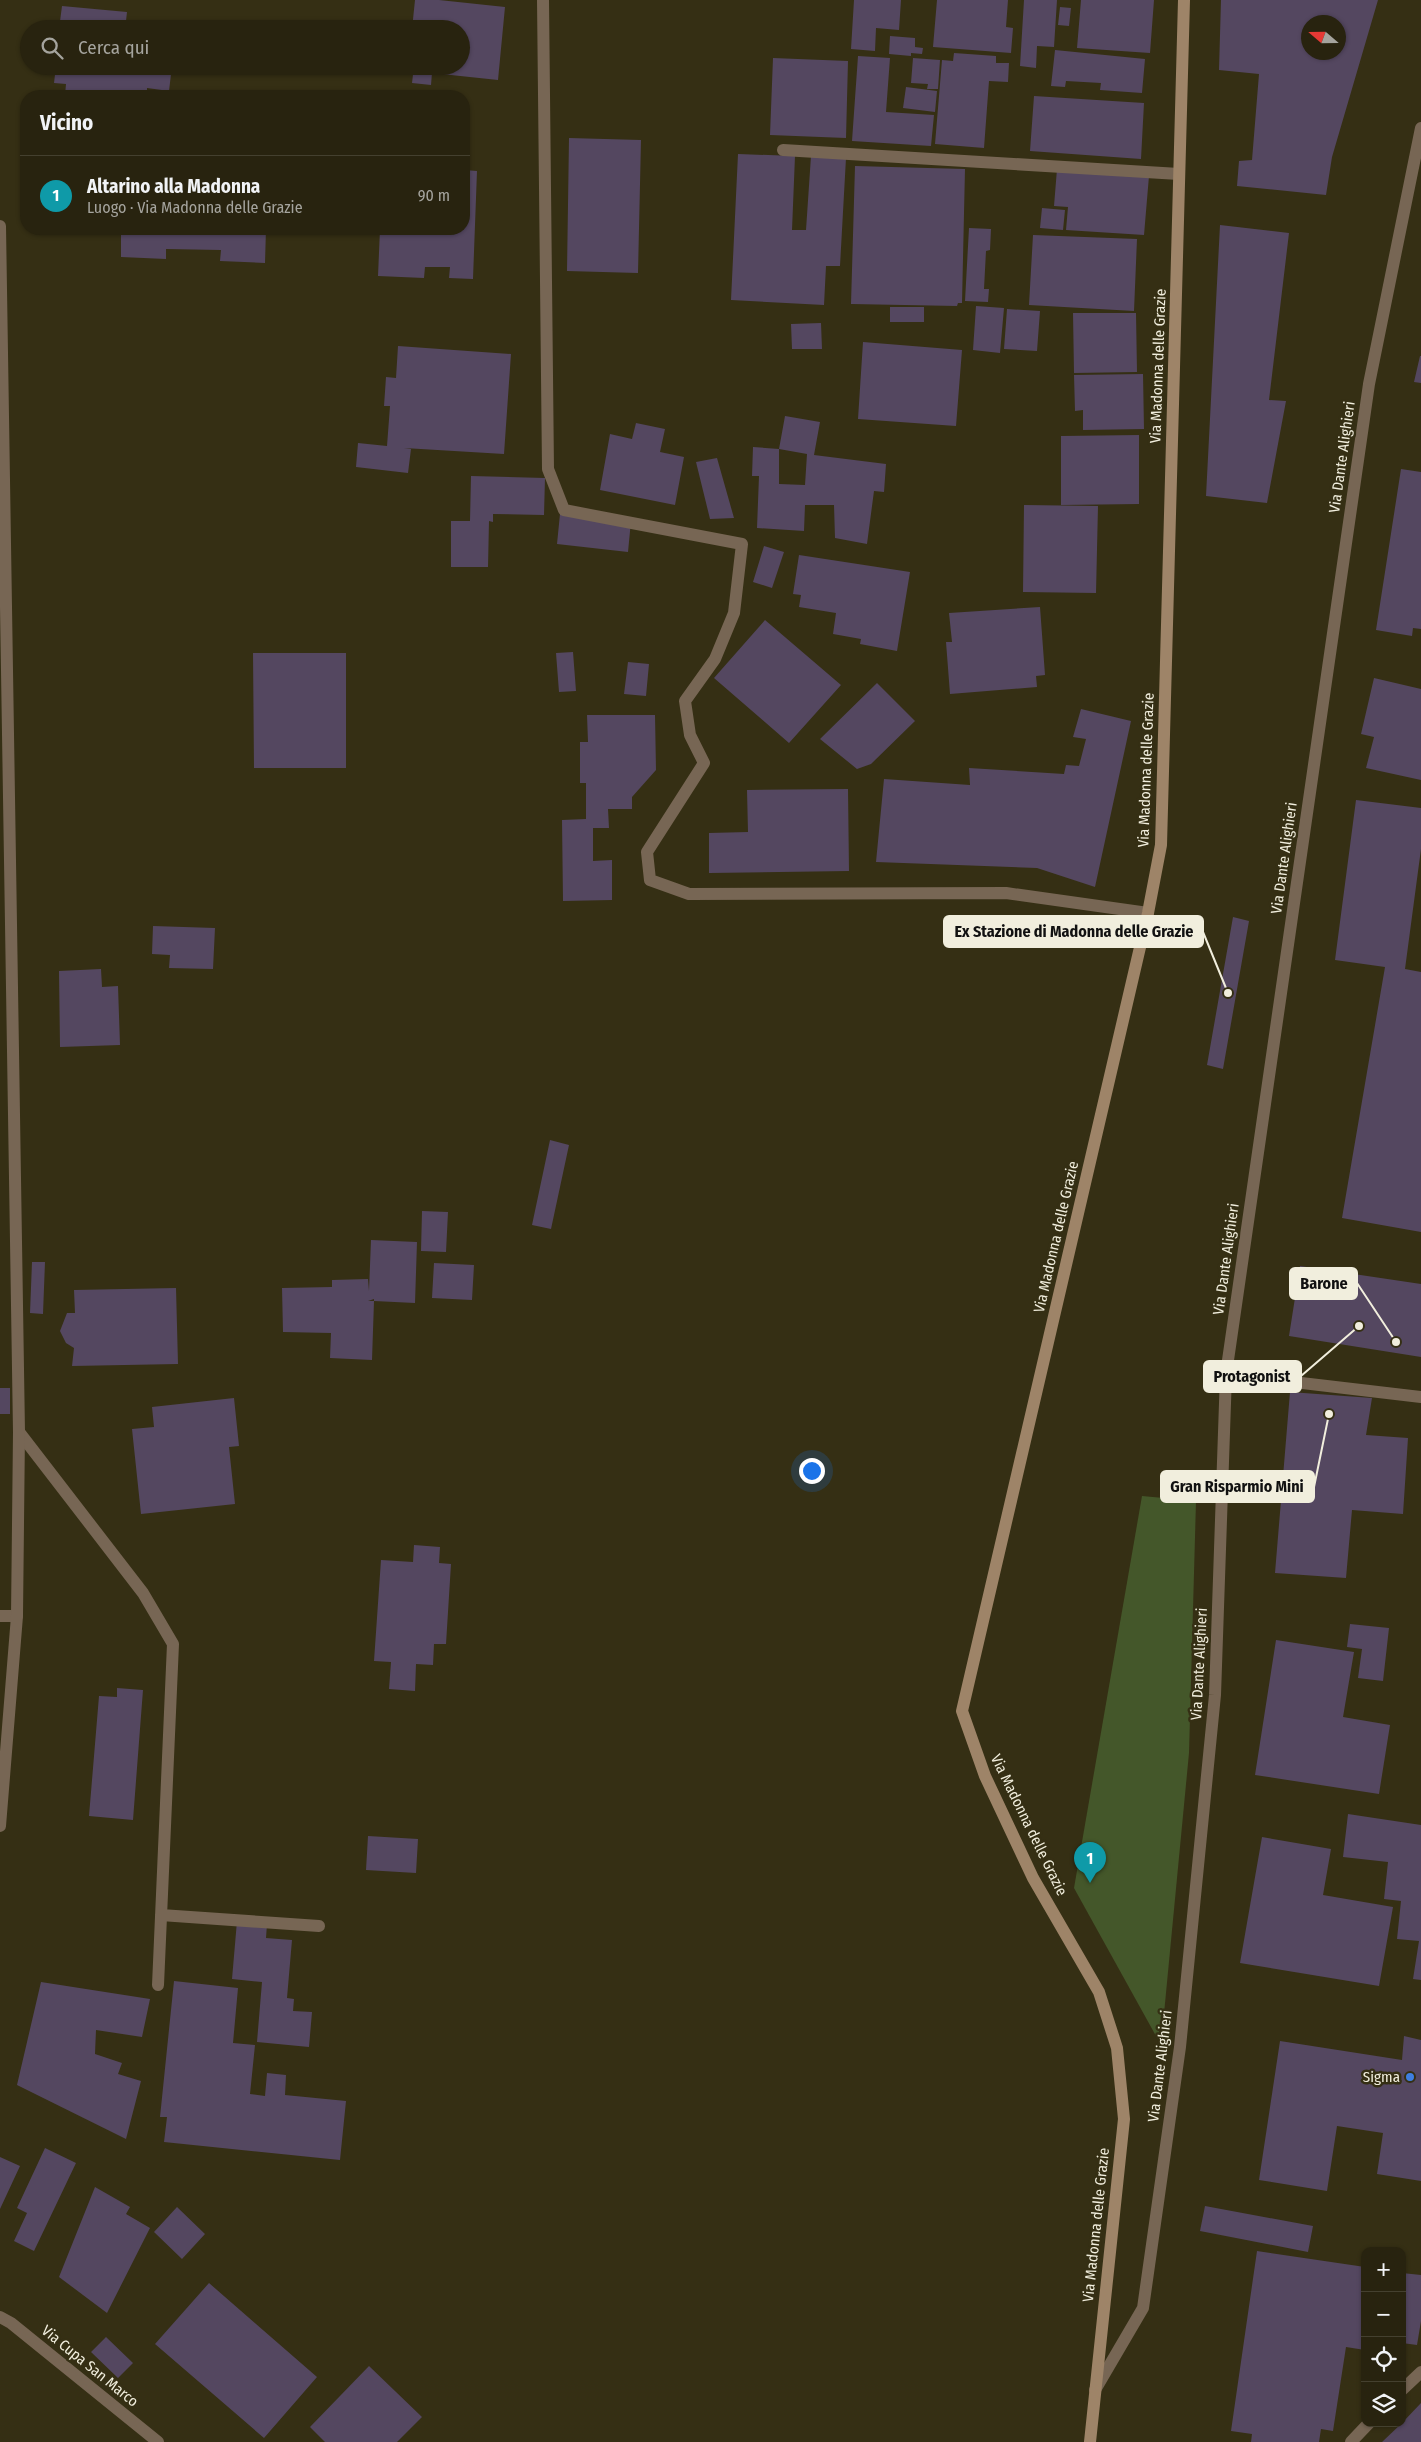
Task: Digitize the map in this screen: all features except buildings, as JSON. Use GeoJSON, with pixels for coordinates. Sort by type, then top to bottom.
{"type":"FeatureCollection","features":[{"type":"Feature","properties":{"kind":"main road","name":"Via Madonna delle Grazie"},"geometry":{"type":"LineString","coordinates":[[1090,2442],[1124,2119],[1116,2048],[1099,1992],[1033,1878],[985,1776],[962,1711],[1148,913],[1161,845],[1184,0]]}},
{"type":"Feature","properties":{"kind":"street"},"geometry":{"type":"LineString","coordinates":[[543,0],[548,469],[564,510],[742,544],[734,613],[714,659],[685,701],[690,735],[704,763],[647,852],[650,880],[689,894],[1006,893],[1148,913]]}},
{"type":"Feature","properties":{"kind":"street","name":"Via Dante Alighieri"},"geometry":{"type":"LineString","coordinates":[[1095,2390],[1143,2308],[1180,2047],[1215,1695],[1226,1374],[1369,384],[1421,128]]}},
{"type":"Feature","properties":{"kind":"street"},"geometry":{"type":"LineString","coordinates":[[783,150],[1179,174]]}},
{"type":"Feature","properties":{"kind":"street"},"geometry":{"type":"LineString","coordinates":[[0,226],[5,865],[19,1432],[17,1616],[0,1826]]}},
{"type":"Feature","properties":{"kind":"street"},"geometry":{"type":"LineString","coordinates":[[1226,1374],[1421,1397]]}},
{"type":"Feature","properties":{"kind":"street"},"geometry":{"type":"LineString","coordinates":[[19,1432],[143,1593],[172,1644],[158,1986]]}},
{"type":"Feature","properties":{"kind":"street"},"geometry":{"type":"LineString","coordinates":[[0,1616],[17,1616]]}},
{"type":"Feature","properties":{"kind":"street"},"geometry":{"type":"LineString","coordinates":[[161,1915],[320,1926]]}},
{"type":"Feature","properties":{"kind":"street","name":"Via Cupa San Marco"},"geometry":{"type":"LineString","coordinates":[[0,2317],[11,2323],[158,2442]]}},
{"type":"Feature","properties":{"kind":"street"},"geometry":{"type":"LineString","coordinates":[[1406,2386],[1421,2372]]}},
{"type":"Feature","properties":{"kind":"street"},"geometry":{"type":"LineString","coordinates":[[1350,2442],[1365,2427]]}},
{"type":"Feature","properties":{"kind":"green space"},"geometry":{"type":"Polygon","coordinates":[[[1142,1496],[1196,1501],[1189,1753],[1161,2045],[1074,1888],[1142,1496]]]}},
{"type":"Feature","properties":{"kind":"place","name":"Ex Stazione di Madonna delle Grazie"},"geometry":{"type":"Point","coordinates":[1228,993]}},
{"type":"Feature","properties":{"kind":"place","name":"Protagonist"},"geometry":{"type":"Point","coordinates":[1359,1326]}},
{"type":"Feature","properties":{"kind":"place","name":"Barone"},"geometry":{"type":"Point","coordinates":[1396,1342]}},
{"type":"Feature","properties":{"kind":"place","name":"Gran Risparmio Mini"},"geometry":{"type":"Point","coordinates":[1329,1414]}},
{"type":"Feature","properties":{"kind":"place","name":"Altarino alla Madonna"},"geometry":{"type":"Point","coordinates":[1090,1883]}},
{"type":"Feature","properties":{"kind":"place","name":"Sigma"},"geometry":{"type":"Point","coordinates":[1410,2077]}}]}
